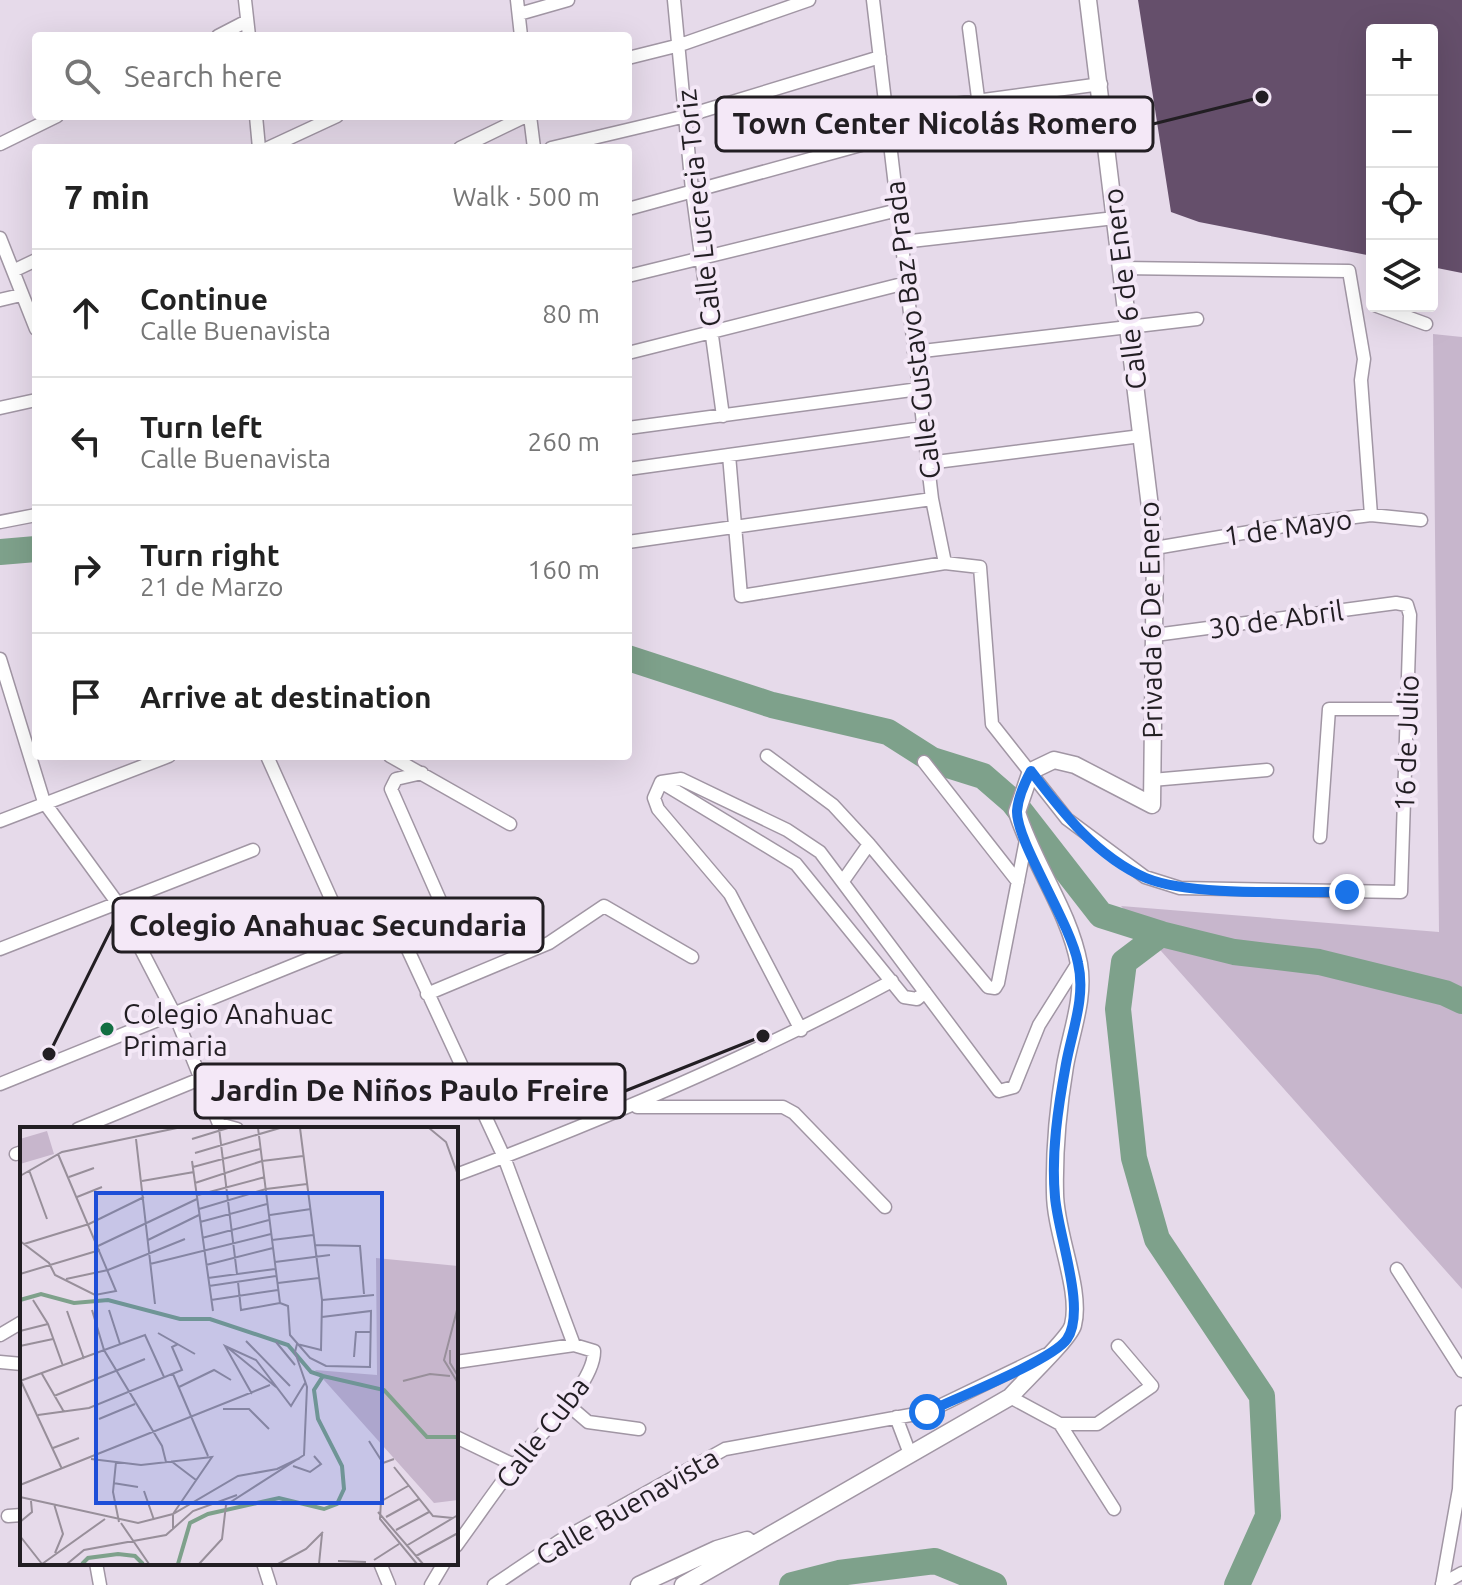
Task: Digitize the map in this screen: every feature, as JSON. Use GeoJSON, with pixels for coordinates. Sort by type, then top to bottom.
{"type":"FeatureCollection","features":[{"type":"Feature","properties":{"kind":"street"},"geometry":{"type":"LineString","coordinates":[[245,0],[248,32]]}},
{"type":"Feature","properties":{"kind":"street"},"geometry":{"type":"LineString","coordinates":[[517,0],[517,32]]}},
{"type":"Feature","properties":{"kind":"street"},"geometry":{"type":"LineString","coordinates":[[519,14],[568,0]]}},
{"type":"Feature","properties":{"kind":"street","name":"Calle Lucrecia Toriz"},"geometry":{"type":"LineString","coordinates":[[674,0],[692,190],[723,416]]}},
{"type":"Feature","properties":{"kind":"street"},"geometry":{"type":"LineString","coordinates":[[632,57],[680,45],[809,0]]}},
{"type":"Feature","properties":{"kind":"street","name":"Calle Gustavo Baz Prada"},"geometry":{"type":"LineString","coordinates":[[873,0],[932,499],[945,563]]}},
{"type":"Feature","properties":{"kind":"street","name":"Calle 6 de Enero"},"geometry":{"type":"LineString","coordinates":[[1088,0],[1101,84],[1141,436]]}},
{"type":"Feature","properties":{"kind":"street"},"geometry":{"type":"LineString","coordinates":[[226,32],[247,21]]}},
{"type":"Feature","properties":{"kind":"street"},"geometry":{"type":"LineString","coordinates":[[969,28],[978,98]]}},
{"type":"Feature","properties":{"kind":"street"},"geometry":{"type":"LineString","coordinates":[[568,144],[686,116],[880,57]]}},
{"type":"Feature","properties":{"kind":"street"},"geometry":{"type":"LineString","coordinates":[[887,113],[978,98],[1101,84]]}},
{"type":"Feature","properties":{"kind":"street"},"geometry":{"type":"LineString","coordinates":[[0,144],[49,120]]}},
{"type":"Feature","properties":{"kind":"street"},"geometry":{"type":"LineString","coordinates":[[256,120],[259,144]]}},
{"type":"Feature","properties":{"kind":"street"},"geometry":{"type":"LineString","coordinates":[[277,144],[328,120]]}},
{"type":"Feature","properties":{"kind":"street"},"geometry":{"type":"LineString","coordinates":[[468,144],[520,120]]}},
{"type":"Feature","properties":{"kind":"street"},"geometry":{"type":"LineString","coordinates":[[529,120],[533,144]]}},
{"type":"Feature","properties":{"kind":"street"},"geometry":{"type":"LineString","coordinates":[[632,208],[890,137]]}},
{"type":"Feature","properties":{"kind":"street"},"geometry":{"type":"LineString","coordinates":[[632,275],[898,210]]}},
{"type":"Feature","properties":{"kind":"street"},"geometry":{"type":"LineString","coordinates":[[902,242],[1115,218]]}},
{"type":"Feature","properties":{"kind":"street"},"geometry":{"type":"LineString","coordinates":[[0,238],[32,320]]}},
{"type":"Feature","properties":{"kind":"street"},"geometry":{"type":"LineString","coordinates":[[13,271],[32,262]]}},
{"type":"Feature","properties":{"kind":"street"},"geometry":{"type":"LineString","coordinates":[[1121,268],[1349,271],[1364,359],[1361,380],[1371,515]]}},
{"type":"Feature","properties":{"kind":"street"},"geometry":{"type":"LineString","coordinates":[[632,352],[906,283]]}},
{"type":"Feature","properties":{"kind":"street"},"geometry":{"type":"LineString","coordinates":[[0,300],[21,295]]}},
{"type":"Feature","properties":{"kind":"street"},"geometry":{"type":"LineString","coordinates":[[1354,298],[1366,302]]}},
{"type":"Feature","properties":{"kind":"street"},"geometry":{"type":"LineString","coordinates":[[1394,312],[1426,324]]}},
{"type":"Feature","properties":{"kind":"street"},"geometry":{"type":"LineString","coordinates":[[914,352],[1197,319]]}},
{"type":"Feature","properties":{"kind":"street"},"geometry":{"type":"LineString","coordinates":[[632,427],[919,389]]}},
{"type":"Feature","properties":{"kind":"street"},"geometry":{"type":"LineString","coordinates":[[0,408],[32,401]]}},
{"type":"Feature","properties":{"kind":"street"},"geometry":{"type":"LineString","coordinates":[[632,468],[923,428]]}},
{"type":"Feature","properties":{"kind":"street"},"geometry":{"type":"LineString","coordinates":[[928,463],[1141,436]]}},
{"type":"Feature","properties":{"kind":"street","name":"Privada 6 De Enero"},"geometry":{"type":"LineString","coordinates":[[1031,771],[1054,760],[1075,765],[1152,805],[1155,548],[1141,436]]}},
{"type":"Feature","properties":{"kind":"street"},"geometry":{"type":"LineString","coordinates":[[729,455],[741,596],[945,563],[980,567],[984,578],[992,724],[1010,751],[1031,771]]}},
{"type":"Feature","properties":{"kind":"street"},"geometry":{"type":"LineString","coordinates":[[632,541],[932,499]]}},
{"type":"Feature","properties":{"kind":"street","name":"1 de Mayo"},"geometry":{"type":"LineString","coordinates":[[1155,548],[1371,515],[1421,520]]}},
{"type":"Feature","properties":{"kind":"street"},"geometry":{"type":"LineString","coordinates":[[0,522],[32,516]]}},
{"type":"Feature","properties":{"kind":"street","name":"30 de Abril"},"geometry":{"type":"LineString","coordinates":[[1155,635],[1396,603]]}},
{"type":"Feature","properties":{"kind":"street","name":"16 de Julio"},"geometry":{"type":"LineString","coordinates":[[1031,771],[1067,819],[1145,877],[1180,888],[1401,892],[1410,615],[1407,605],[1396,603]]}},
{"type":"Feature","properties":{"kind":"street"},"geometry":{"type":"LineString","coordinates":[[0,659],[44,802],[116,901],[175,1015],[219,1124],[230,1127]]}},
{"type":"Feature","properties":{"kind":"street"},"geometry":{"type":"LineString","coordinates":[[1320,837],[1325,716],[1329,709],[1407,709]]}},
{"type":"Feature","properties":{"kind":"street"},"geometry":{"type":"LineString","coordinates":[[767,756],[833,805],[988,987],[995,988],[998,983],[1026,840]]}},
{"type":"Feature","properties":{"kind":"street"},"geometry":{"type":"LineString","coordinates":[[120,760],[124,772]]}},
{"type":"Feature","properties":{"kind":"street"},"geometry":{"type":"LineString","coordinates":[[0,821],[158,760]]}},
{"type":"Feature","properties":{"kind":"street"},"geometry":{"type":"LineString","coordinates":[[269,760],[350,941]]}},
{"type":"Feature","properties":{"kind":"street"},"geometry":{"type":"LineString","coordinates":[[398,760],[510,824]]}},
{"type":"Feature","properties":{"kind":"street"},"geometry":{"type":"LineString","coordinates":[[924,762],[1018,882]]}},
{"type":"Feature","properties":{"kind":"street"},"geometry":{"type":"LineString","coordinates":[[1152,780],[1267,770]]}},
{"type":"Feature","properties":{"kind":"street","name":"Calle Buenavista"},"geometry":{"type":"LineString","coordinates":[[494,1585],[561,1540],[725,1449],[927,1412],[1047,1355],[1066,1341],[1073,1325],[1075,1295],[1063,1252],[1055,1195],[1058,1108],[1081,992],[1078,963],[1067,927],[1026,840],[1017,812],[1031,771]]}},
{"type":"Feature","properties":{"kind":"street"},"geometry":{"type":"LineString","coordinates":[[0,1084],[442,905],[391,789],[396,779],[422,773]]}},
{"type":"Feature","properties":{"kind":"street"},"geometry":{"type":"LineString","coordinates":[[661,782],[681,779],[804,840],[820,852],[999,1091],[1014,1087],[1039,1025],[1078,963]]}},
{"type":"Feature","properties":{"kind":"street"},"geometry":{"type":"LineString","coordinates":[[661,782],[796,864],[904,997],[911,1000],[925,992]]}},
{"type":"Feature","properties":{"kind":"street"},"geometry":{"type":"LineString","coordinates":[[661,782],[654,798],[658,809],[730,894],[795,1033]]}},
{"type":"Feature","properties":{"kind":"street"},"geometry":{"type":"LineString","coordinates":[[843,881],[869,844]]}},
{"type":"Feature","properties":{"kind":"street"},"geometry":{"type":"LineString","coordinates":[[0,949],[116,901],[253,850]]}},
{"type":"Feature","properties":{"kind":"street"},"geometry":{"type":"LineString","coordinates":[[427,994],[549,943],[604,906],[692,957]]}},
{"type":"Feature","properties":{"kind":"street"},"geometry":{"type":"LineString","coordinates":[[396,924],[504,1157],[574,1345]]}},
{"type":"Feature","properties":{"kind":"street"},"geometry":{"type":"LineString","coordinates":[[458,1174],[626,1108],[795,1033],[892,981]]}},
{"type":"Feature","properties":{"kind":"street"},"geometry":{"type":"LineString","coordinates":[[83,1127],[200,1079]]}},
{"type":"Feature","properties":{"kind":"street"},"geometry":{"type":"LineString","coordinates":[[626,1108],[783,1107],[794,1113],[885,1207]]}},
{"type":"Feature","properties":{"kind":"street"},"geometry":{"type":"LineString","coordinates":[[1397,1269],[1462,1371]]}},
{"type":"Feature","properties":{"kind":"street"},"geometry":{"type":"LineString","coordinates":[[0,1335],[20,1323]]}},
{"type":"Feature","properties":{"kind":"street","name":"Calle Cuba"},"geometry":{"type":"LineString","coordinates":[[458,1362],[574,1345],[594,1351],[595,1362],[567,1404],[514,1465],[458,1543]]}},
{"type":"Feature","properties":{"kind":"street"},"geometry":{"type":"LineString","coordinates":[[1010,1397],[1060,1424],[1097,1424],[1152,1386],[1118,1346]]}},
{"type":"Feature","properties":{"kind":"street"},"geometry":{"type":"LineString","coordinates":[[683,1585],[1010,1397],[1047,1355]]}},
{"type":"Feature","properties":{"kind":"street"},"geometry":{"type":"LineString","coordinates":[[0,1362],[20,1364]]}},
{"type":"Feature","properties":{"kind":"street"},"geometry":{"type":"LineString","coordinates":[[567,1404],[588,1422],[639,1429]]}},
{"type":"Feature","properties":{"kind":"street"},"geometry":{"type":"LineString","coordinates":[[1442,1585],[1459,1489],[1462,1412]]}},
{"type":"Feature","properties":{"kind":"street"},"geometry":{"type":"LineString","coordinates":[[896,1417],[910,1454]]}},
{"type":"Feature","properties":{"kind":"street"},"geometry":{"type":"LineString","coordinates":[[1060,1424],[1114,1509]]}},
{"type":"Feature","properties":{"kind":"street"},"geometry":{"type":"LineString","coordinates":[[458,1438],[514,1465]]}},
{"type":"Feature","properties":{"kind":"street"},"geometry":{"type":"LineString","coordinates":[[8,1516],[20,1515]]}},
{"type":"Feature","properties":{"kind":"street"},"geometry":{"type":"LineString","coordinates":[[639,1585],[717,1549],[768,1534]]}},
{"type":"Feature","properties":{"kind":"street"},"geometry":{"type":"LineString","coordinates":[[96,1565],[100,1585]]}},
{"type":"Feature","properties":{"kind":"street"},"geometry":{"type":"LineString","coordinates":[[264,1565],[270,1585]]}},
{"type":"Feature","properties":{"kind":"street"},"geometry":{"type":"LineString","coordinates":[[381,1565],[389,1585]]}},
{"type":"Feature","properties":{"kind":"street"},"geometry":{"type":"LineString","coordinates":[[431,1585],[443,1565]]}},
{"type":"Feature","properties":{"kind":"street"},"geometry":{"type":"LineString","coordinates":[[1442,1585],[1462,1573]]}},
{"type":"Feature","properties":{"kind":"shaded area"},"geometry":{"type":"Polygon","coordinates":[[[1433,334],[1462,337],[1462,1289],[1121,906],[1439,932],[1433,334]]]}},
{"type":"Feature","properties":{"kind":"building"},"geometry":{"type":"Polygon","coordinates":[[[1138,0],[1462,0],[1462,273],[1438,268],[1438,24],[1366,24],[1366,255],[1199,222],[1171,212],[1138,0]]]}},
{"type":"Feature","properties":{"kind":"waterway"},"geometry":{"type":"LineString","coordinates":[[0,552],[32,549]]}},
{"type":"Feature","properties":{"kind":"waterway"},"geometry":{"type":"LineString","coordinates":[[632,659],[772,705],[888,732],[932,760],[983,776],[1013,802],[1101,915],[1161,934]]}},
{"type":"Feature","properties":{"kind":"waterway"},"geometry":{"type":"LineString","coordinates":[[1237,1585],[1268,1516],[1262,1396],[1157,1239],[1134,1158],[1118,1009],[1124,962],[1161,934],[1234,952],[1319,962],[1445,993],[1462,1001]]}},
{"type":"Feature","properties":{"kind":"waterway"},"geometry":{"type":"LineString","coordinates":[[792,1585],[839,1573],[935,1561],[994,1585]]}},
{"type":"Feature","properties":{"kind":"place","name":"Town Center Nicolás Romero"},"geometry":{"type":"Point","coordinates":[1262,97]}},
{"type":"Feature","properties":{"kind":"place","name":"Colegio Anahuac Primaria"},"geometry":{"type":"Point","coordinates":[107,1029]}},
{"type":"Feature","properties":{"kind":"place","name":"Jardin De Niños Paulo Freire"},"geometry":{"type":"Point","coordinates":[763,1036]}},
{"type":"Feature","properties":{"kind":"place","name":"Colegio Anahuac Secundaria"},"geometry":{"type":"Point","coordinates":[49,1054]}},
{"type":"Feature","properties":{"kind":"route"},"geometry":{"type":"LineString","coordinates":[[927,1412],[1047,1355],[1066,1341],[1073,1325],[1075,1295],[1063,1252],[1055,1195],[1058,1108],[1081,992],[1078,963],[1067,927],[1026,840],[1017,812],[1031,771],[1067,819],[1096,844],[1145,877],[1180,888],[1347,892]]}}]}
